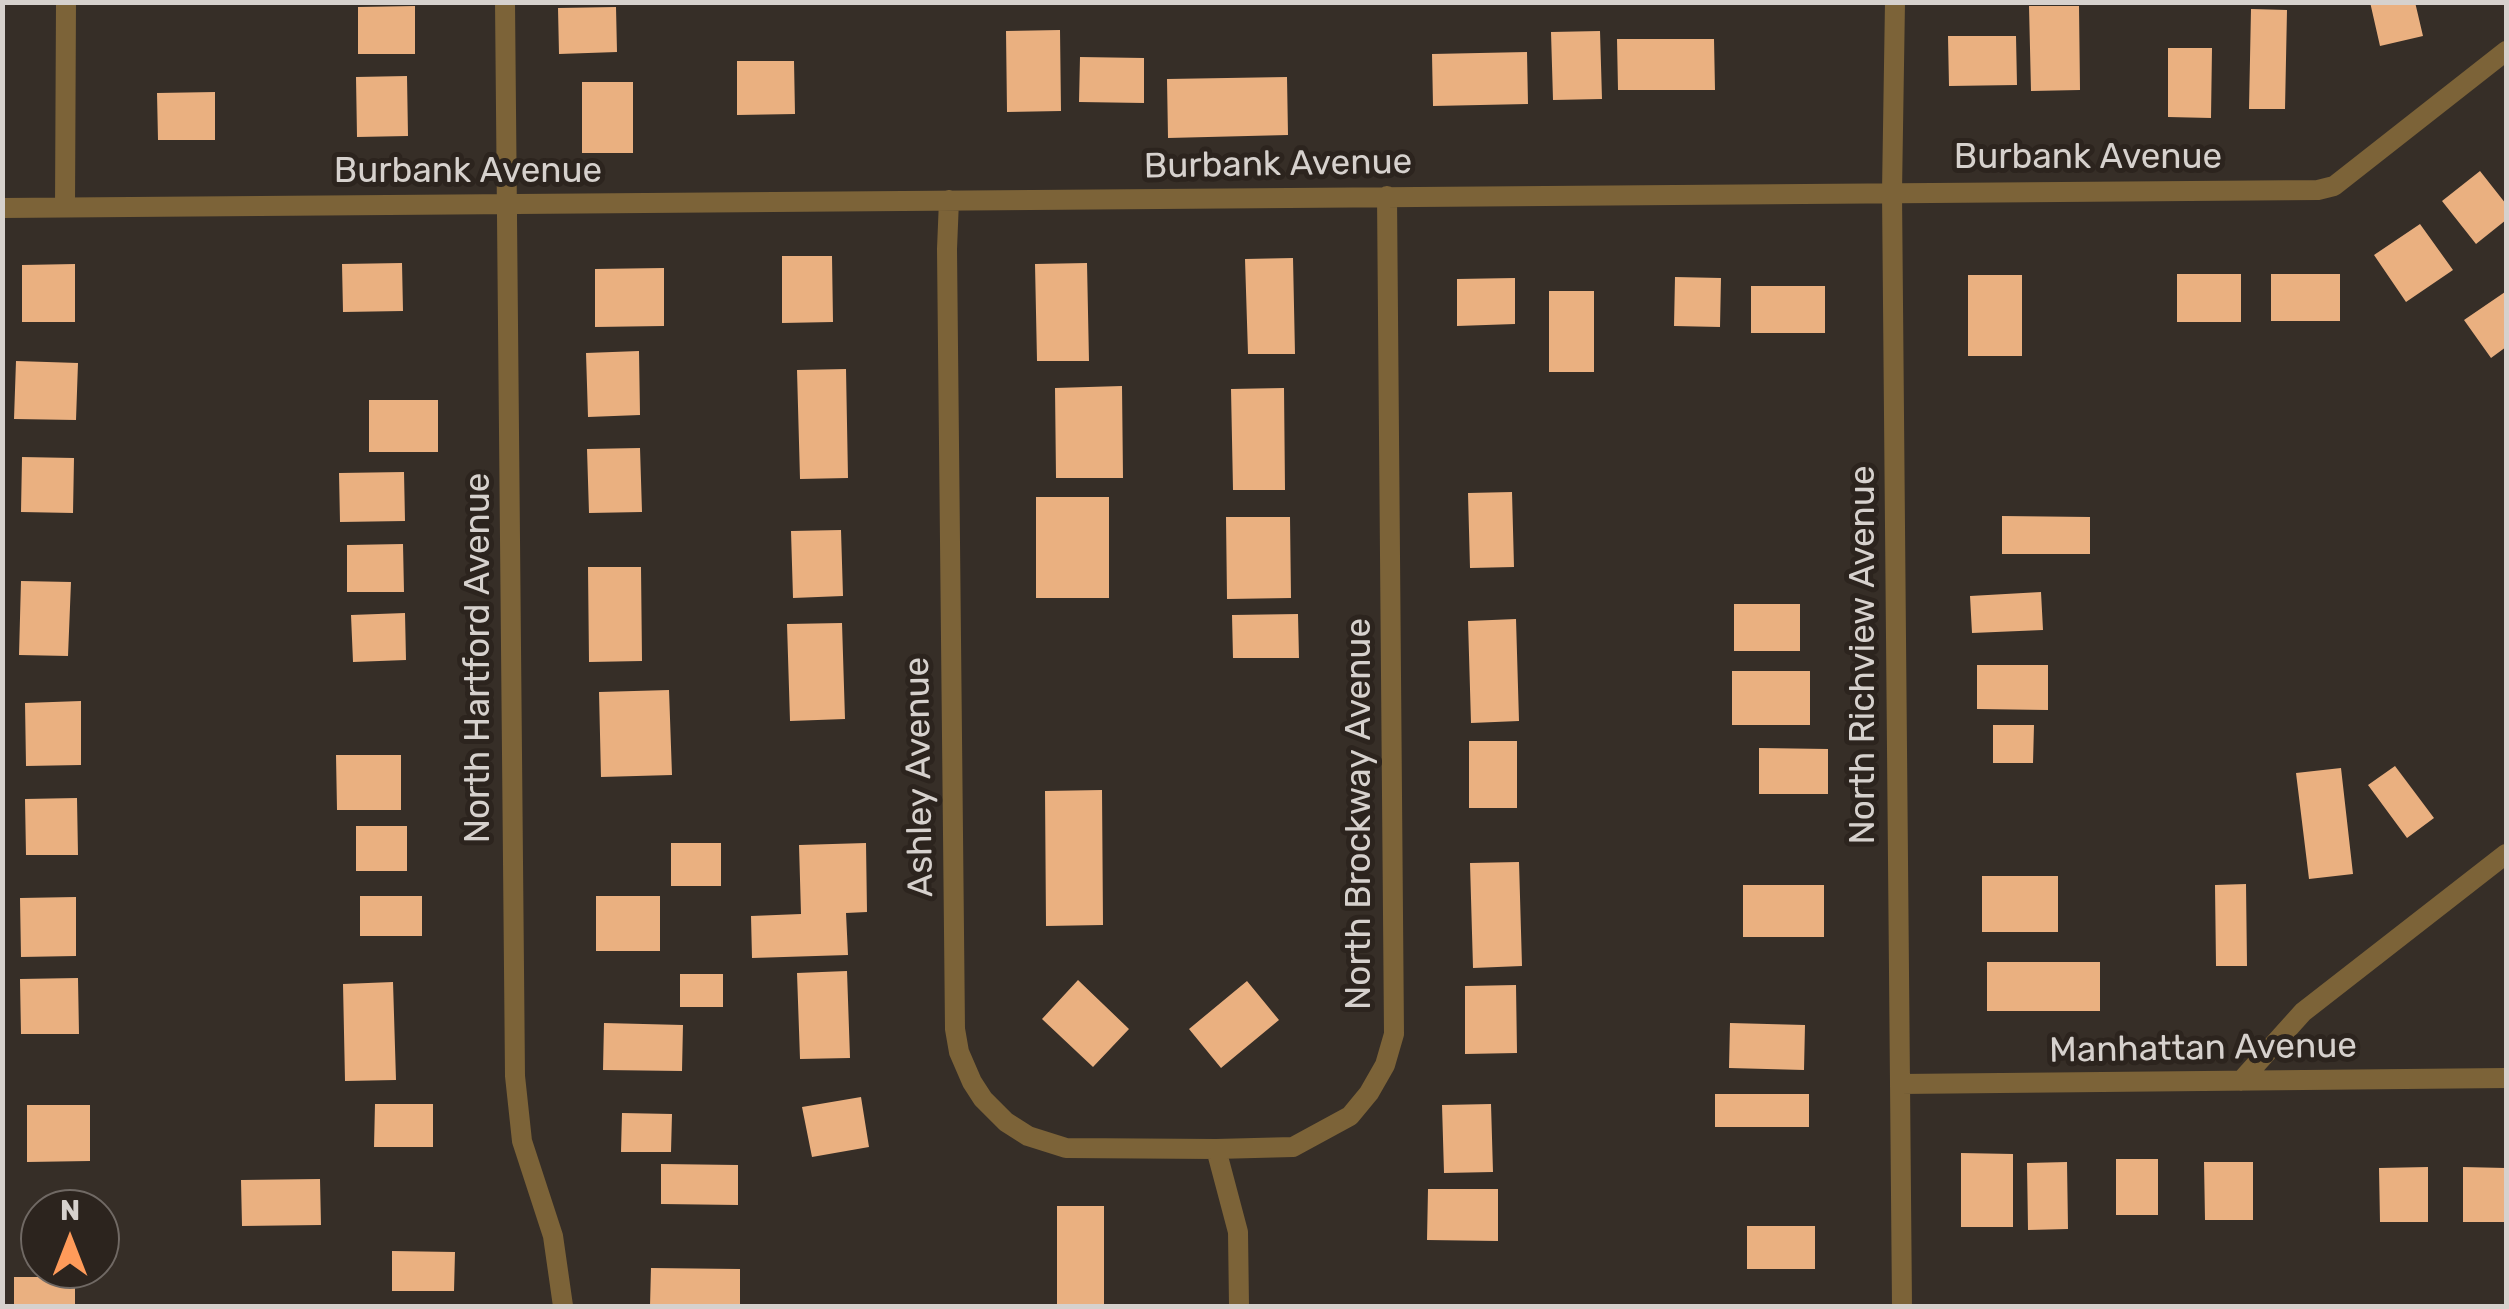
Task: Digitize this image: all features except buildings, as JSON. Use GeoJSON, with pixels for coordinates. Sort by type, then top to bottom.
{"type":"FeatureCollection","features":[{"type":"Feature","properties":{"kind":"street"},"geometry":{"type":"LineString","coordinates":[[66,2],[66,206]]}},
{"type":"Feature","properties":{"kind":"street","name":"North Hartford Avenue"},"geometry":{"type":"LineString","coordinates":[[505,2],[515,1076],[522,1141],[552,1236],[563,1306]]}},
{"type":"Feature","properties":{"kind":"street","name":"North Richview Avenue"},"geometry":{"type":"LineString","coordinates":[[1895,2],[1892,192],[1902,1306]]}},
{"type":"Feature","properties":{"kind":"street","name":"Burbank Avenue"},"geometry":{"type":"LineString","coordinates":[[2,208],[2298,190],[2334,186],[2506,52]]}},
{"type":"Feature","properties":{"kind":"street","name":"North Brockway Avenue"},"geometry":{"type":"LineString","coordinates":[[1216,1149],[1293,1147],[1350,1116],[1370,1093],[1386,1065],[1394,1034],[1388,196]]}},
{"type":"Feature","properties":{"kind":"street","name":"Ashley Avenue"},"geometry":{"type":"LineString","coordinates":[[949,200],[954,951],[959,1052],[983,1099],[1006,1122],[1028,1136],[1066,1148],[1216,1149]]}},
{"type":"Feature","properties":{"kind":"street"},"geometry":{"type":"LineString","coordinates":[[2241,1081],[2303,1012],[2506,854]]}},
{"type":"Feature","properties":{"kind":"street","name":"Manhattan Avenue"},"geometry":{"type":"LineString","coordinates":[[1900,1084],[2506,1078]]}},
{"type":"Feature","properties":{"kind":"street"},"geometry":{"type":"LineString","coordinates":[[1216,1149],[1238,1232],[1239,1306]]}}]}
